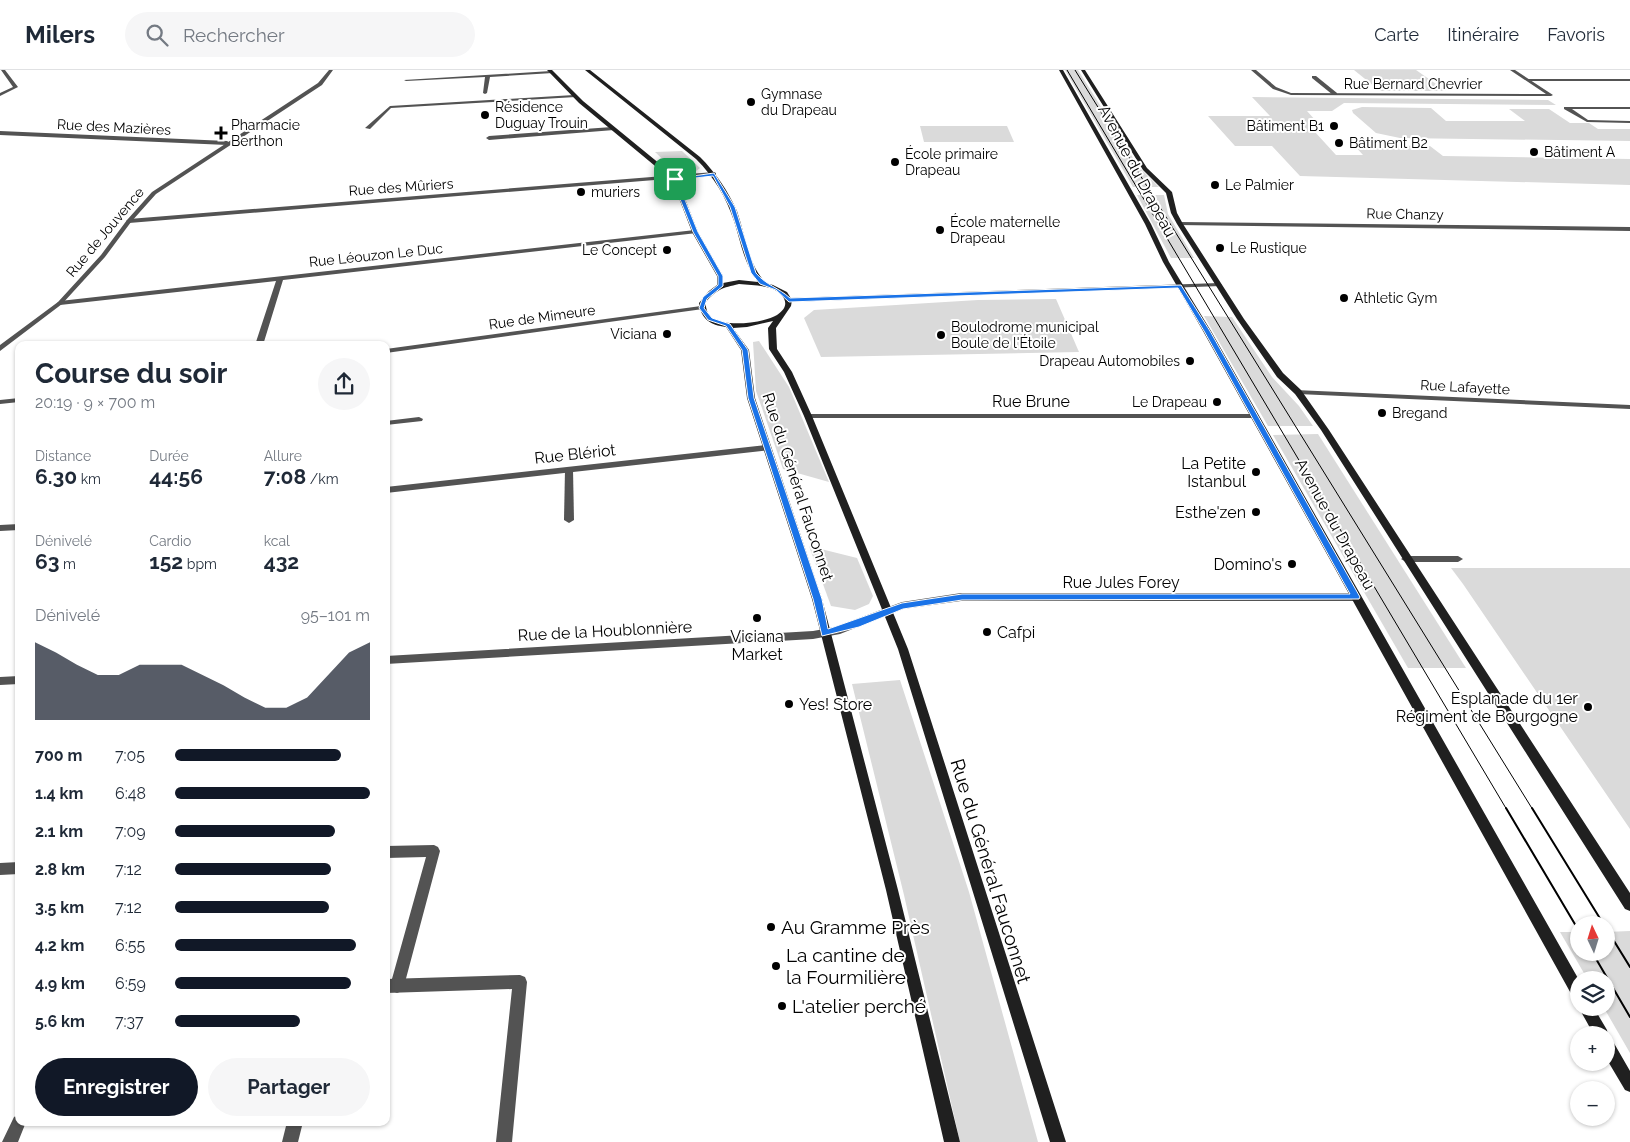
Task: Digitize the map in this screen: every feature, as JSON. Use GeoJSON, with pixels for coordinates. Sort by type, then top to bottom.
{"type":"FeatureCollection","features":[{"type":"Feature","properties":{"kind":"main road"},"geometry":{"type":"LineString","coordinates":[[587,70],[698,158],[714,174],[733,207],[748,260],[754,273],[762,283]]}},
{"type":"Feature","properties":{"kind":"main road","name":"Avenue du Drapeau"},"geometry":{"type":"LineString","coordinates":[[1062,70],[1148,224],[1179,286],[1570,978]]}},
{"type":"Feature","properties":{"kind":"main road","name":"Avenue du Drapeau"},"geometry":{"type":"LineString","coordinates":[[1083,70],[1145,169],[1169,192],[1174,213],[1219,285],[1280,375],[1298,392],[1325,430],[1406,559],[1630,905]]}},
{"type":"Feature","properties":{"kind":"main road"},"geometry":{"type":"LineString","coordinates":[[550,71],[574,96],[612,129],[675,179],[695,232],[720,276],[720,286]]}},
{"type":"Feature","properties":{"kind":"main road"},"geometry":{"type":"LineString","coordinates":[[702,308],[705,298],[720,286],[739,282],[762,283],[778,289],[789,300]]}},
{"type":"Feature","properties":{"kind":"main road","name":"Rue du Général Fauconnet"},"geometry":{"type":"LineString","coordinates":[[789,300],[788,306],[772,328],[773,349],[788,372],[808,416],[903,649],[1058,1142]]}},
{"type":"Feature","properties":{"kind":"main road","name":"Rue du Général Fauconnet"},"geometry":{"type":"LineString","coordinates":[[702,308],[710,319],[728,325],[756,325],[780,316]]}},
{"type":"Feature","properties":{"kind":"main road","name":"Rue du Général Fauconnet"},"geometry":{"type":"LineString","coordinates":[[728,325],[745,350],[751,398],[818,599],[825,633],[892,890],[952,1142]]}},
{"type":"Feature","properties":{"kind":"main road"},"geometry":{"type":"LineString","coordinates":[[1615,1059],[1630,1085]]}},
{"type":"Feature","properties":{"kind":"street"},"geometry":{"type":"LineString","coordinates":[[0,95],[16,87],[3,70]]}},
{"type":"Feature","properties":{"kind":"street","name":"Rue de Jouvence"},"geometry":{"type":"LineString","coordinates":[[0,349],[60,303],[103,256],[129,221],[154,193],[227,143],[320,84],[332,70]]}},
{"type":"Feature","properties":{"kind":"street","name":"Rue Bernard Chevrier"},"geometry":{"type":"LineString","coordinates":[[1253,70],[1279,92],[1551,95],[1529,80]]}},
{"type":"Feature","properties":{"kind":"street"},"geometry":{"type":"LineString","coordinates":[[1512,70],[1529,80],[1630,80]]}},
{"type":"Feature","properties":{"kind":"street"},"geometry":{"type":"LineString","coordinates":[[406,80],[550,71]]}},
{"type":"Feature","properties":{"kind":"street"},"geometry":{"type":"LineString","coordinates":[[485,92],[488,75]]}},
{"type":"Feature","properties":{"kind":"street"},"geometry":{"type":"LineString","coordinates":[[1314,77],[1335,94]]}},
{"type":"Feature","properties":{"kind":"street"},"geometry":{"type":"LineString","coordinates":[[368,128],[390,107],[574,96]]}},
{"type":"Feature","properties":{"kind":"street"},"geometry":{"type":"LineString","coordinates":[[1630,108],[1566,108],[1587,121],[1630,122]]}},
{"type":"Feature","properties":{"kind":"street"},"geometry":{"type":"LineString","coordinates":[[546,129],[606,123]]}},
{"type":"Feature","properties":{"kind":"street"},"geometry":{"type":"LineString","coordinates":[[488,138],[612,129]]}},
{"type":"Feature","properties":{"kind":"street","name":"Rue des Mazières"},"geometry":{"type":"LineString","coordinates":[[0,133],[227,143]]}},
{"type":"Feature","properties":{"kind":"street"},"geometry":{"type":"LineString","coordinates":[[675,179],[714,174]]}},
{"type":"Feature","properties":{"kind":"street","name":"Rue des Mûriers"},"geometry":{"type":"LineString","coordinates":[[129,221],[675,179]]}},
{"type":"Feature","properties":{"kind":"street","name":"Rue Chanzy"},"geometry":{"type":"LineString","coordinates":[[1180,224],[1630,228]]}},
{"type":"Feature","properties":{"kind":"street","name":"Rue Léouzon Le Duc"},"geometry":{"type":"LineString","coordinates":[[60,303],[695,232]]}},
{"type":"Feature","properties":{"kind":"street"},"geometry":{"type":"LineString","coordinates":[[260,341],[280,278]]}},
{"type":"Feature","properties":{"kind":"street"},"geometry":{"type":"LineString","coordinates":[[789,300],[1219,285]]}},
{"type":"Feature","properties":{"kind":"street","name":"Rue de Mimeure"},"geometry":{"type":"LineString","coordinates":[[390,350],[702,308]]}},
{"type":"Feature","properties":{"kind":"street","name":"Rue Lafayette"},"geometry":{"type":"LineString","coordinates":[[1298,392],[1630,407]]}},
{"type":"Feature","properties":{"kind":"street"},"geometry":{"type":"LineString","coordinates":[[0,402],[15,400]]}},
{"type":"Feature","properties":{"kind":"street","name":"Rue Brune"},"geometry":{"type":"LineString","coordinates":[[808,416],[1254,416]]}},
{"type":"Feature","properties":{"kind":"street"},"geometry":{"type":"LineString","coordinates":[[390,423],[419,419]]}},
{"type":"Feature","properties":{"kind":"street","name":"Rue Blériot"},"geometry":{"type":"LineString","coordinates":[[390,490],[767,448]]}},
{"type":"Feature","properties":{"kind":"street"},"geometry":{"type":"LineString","coordinates":[[569,470],[569,520]]}},
{"type":"Feature","properties":{"kind":"street"},"geometry":{"type":"LineString","coordinates":[[0,528],[15,527]]}},
{"type":"Feature","properties":{"kind":"street"},"geometry":{"type":"LineString","coordinates":[[1406,559],[1458,559]]}},
{"type":"Feature","properties":{"kind":"street","name":"Rue Jules Forey"},"geometry":{"type":"LineString","coordinates":[[889,612],[902,606],[962,597],[1356,597]]}},
{"type":"Feature","properties":{"kind":"street"},"geometry":{"type":"LineString","coordinates":[[825,633],[889,612]]}},
{"type":"Feature","properties":{"kind":"street","name":"Rue de la Houblonnière"},"geometry":{"type":"LineString","coordinates":[[390,660],[825,633]]}},
{"type":"Feature","properties":{"kind":"street"},"geometry":{"type":"LineString","coordinates":[[0,681],[15,680]]}},
{"type":"Feature","properties":{"kind":"street"},"geometry":{"type":"LineString","coordinates":[[390,852],[434,851],[392,986],[520,982],[504,1142]]}},
{"type":"Feature","properties":{"kind":"street"},"geometry":{"type":"LineString","coordinates":[[0,870],[15,868]]}},
{"type":"Feature","properties":{"kind":"street"},"geometry":{"type":"LineString","coordinates":[[10,1142],[17,1126]]}},
{"type":"Feature","properties":{"kind":"street"},"geometry":{"type":"LineString","coordinates":[[290,1142],[294,1126]]}},
{"type":"Feature","properties":{"kind":"shaded area"},"geometry":{"type":"Polygon","coordinates":[[[1065,70],[1078,70],[1138,166],[1159,187],[1133,187],[1065,70]]]}},
{"type":"Feature","properties":{"kind":"shaded area"},"geometry":{"type":"Polygon","coordinates":[[[1354,70],[1416,70],[1446,91],[1380,91],[1354,70]]]}},
{"type":"Feature","properties":{"kind":"shaded area"},"geometry":{"type":"Polygon","coordinates":[[[1252,97],[1548,100],[1556,105],[1344,103],[1332,111],[1307,111],[1326,132],[1315,132],[1336,155],[1363,155],[1354,145],[1430,146],[1443,156],[1630,159],[1630,185],[1300,176],[1272,146],[1235,146],[1208,116],[1270,116],[1252,97]]]}},
{"type":"Feature","properties":{"kind":"shaded area"},"geometry":{"type":"Polygon","coordinates":[[[1362,107],[1431,108],[1446,121],[1525,121],[1509,109],[1549,109],[1570,123],[1589,123],[1598,129],[1630,129],[1630,141],[1400,138],[1376,133],[1353,113],[1352,110],[1362,107]]]}},
{"type":"Feature","properties":{"kind":"shaded area"},"geometry":{"type":"Polygon","coordinates":[[[920,126],[1007,126],[1014,142],[924,142],[920,126]]]}},
{"type":"Feature","properties":{"kind":"shaded area"},"geometry":{"type":"Polygon","coordinates":[[[682,151],[700,168],[694,172],[681,172],[670,166],[655,152],[682,151]]]}},
{"type":"Feature","properties":{"kind":"shaded area"},"geometry":{"type":"Polygon","coordinates":[[[1137,195],[1164,195],[1168,214],[1194,258],[1171,258],[1137,195]]]}},
{"type":"Feature","properties":{"kind":"shaded area","name":"Boulodrome municipal Boule de l'Étoile"},"geometry":{"type":"Polygon","coordinates":[[[1056,299],[1079,352],[821,357],[804,318],[814,310],[978,300],[1056,299]]]}},
{"type":"Feature","properties":{"kind":"shaded area"},"geometry":{"type":"Polygon","coordinates":[[[1204,316],[1232,317],[1272,377],[1299,406],[1313,426],[1268,426],[1204,316]]]}},
{"type":"Feature","properties":{"kind":"shaded area"},"geometry":{"type":"Polygon","coordinates":[[[759,341],[789,387],[829,482],[783,469],[756,391],[753,342],[759,341]]]}},
{"type":"Feature","properties":{"kind":"shaded area"},"geometry":{"type":"Polygon","coordinates":[[[1318,434],[1466,668],[1408,668],[1273,435],[1318,434]]]}},
{"type":"Feature","properties":{"kind":"shaded area"},"geometry":{"type":"Polygon","coordinates":[[[809,546],[857,558],[873,596],[869,604],[855,610],[831,606],[809,546]]]}},
{"type":"Feature","properties":{"kind":"shaded area","name":"Esplanade du 1er Régiment de Bourgogne"},"geometry":{"type":"Polygon","coordinates":[[[1451,568],[1630,568],[1630,829],[1463,584],[1451,568]]]}},
{"type":"Feature","properties":{"kind":"shaded area"},"geometry":{"type":"Polygon","coordinates":[[[900,680],[969,892],[1038,1142],[960,1142],[904,895],[852,684],[900,680]]]}},
{"type":"Feature","properties":{"kind":"shaded area"},"geometry":{"type":"Polygon","coordinates":[[[1630,931],[1630,1053],[1609,1016],[1615,1016],[1615,971],[1583,971],[1577,961],[1615,961],[1615,932],[1630,931]]]}},
{"type":"Feature","properties":{"kind":"shaded area"},"geometry":{"type":"Polygon","coordinates":[[[1560,932],[1570,932],[1570,949],[1560,932]]]}},
{"type":"Feature","properties":{"kind":"tram line"},"geometry":{"type":"LineString","coordinates":[[1067,70],[1507,810]]}},
{"type":"Feature","properties":{"kind":"tram line"},"geometry":{"type":"LineString","coordinates":[[1075,70],[1533,810]]}},
{"type":"Feature","properties":{"kind":"tram line"},"geometry":{"type":"LineString","coordinates":[[1506,808],[1570,916]]}},
{"type":"Feature","properties":{"kind":"tram line"},"geometry":{"type":"LineString","coordinates":[[1532,808],[1598,916]]}},
{"type":"Feature","properties":{"kind":"tram line"},"geometry":{"type":"LineString","coordinates":[[1615,943],[1630,967]]}},
{"type":"Feature","properties":{"kind":"tram line"},"geometry":{"type":"LineString","coordinates":[[1597,961],[1630,1017]]}},
{"type":"Feature","properties":{"kind":"place","name":"Gymnase du Drapeau"},"geometry":{"type":"Point","coordinates":[751,102]}},
{"type":"Feature","properties":{"kind":"place","name":"Résidence Duguay Trouin"},"geometry":{"type":"Point","coordinates":[485,115]}},
{"type":"Feature","properties":{"kind":"place","name":"Bâtiment B1"},"geometry":{"type":"Point","coordinates":[1334,126]}},
{"type":"Feature","properties":{"kind":"place","name":"Pharmacie Berthon"},"geometry":{"type":"Point","coordinates":[221,133]}},
{"type":"Feature","properties":{"kind":"place","name":"Bâtiment B2"},"geometry":{"type":"Point","coordinates":[1339,143]}},
{"type":"Feature","properties":{"kind":"place","name":"Bâtiment A"},"geometry":{"type":"Point","coordinates":[1534,152]}},
{"type":"Feature","properties":{"kind":"place","name":"École primaire Drapeau"},"geometry":{"type":"Point","coordinates":[895,162]}},
{"type":"Feature","properties":{"kind":"place","name":"Le Palmier"},"geometry":{"type":"Point","coordinates":[1215,185]}},
{"type":"Feature","properties":{"kind":"place","name":"muriers"},"geometry":{"type":"Point","coordinates":[581,192]}},
{"type":"Feature","properties":{"kind":"place","name":"École maternelle Drapeau"},"geometry":{"type":"Point","coordinates":[940,230]}},
{"type":"Feature","properties":{"kind":"place","name":"Le Rustique"},"geometry":{"type":"Point","coordinates":[1220,248]}},
{"type":"Feature","properties":{"kind":"place","name":"Le Concept"},"geometry":{"type":"Point","coordinates":[667,250]}},
{"type":"Feature","properties":{"kind":"place","name":"Athletic Gym"},"geometry":{"type":"Point","coordinates":[1344,298]}},
{"type":"Feature","properties":{"kind":"place","name":"Viciana"},"geometry":{"type":"Point","coordinates":[667,334]}},
{"type":"Feature","properties":{"kind":"place","name":"Boulodrome municipal Boule de l'Étoile"},"geometry":{"type":"Point","coordinates":[941,335]}},
{"type":"Feature","properties":{"kind":"place","name":"Drapeau Automobiles"},"geometry":{"type":"Point","coordinates":[1190,361]}},
{"type":"Feature","properties":{"kind":"place","name":"Le Drapeau"},"geometry":{"type":"Point","coordinates":[1217,402]}},
{"type":"Feature","properties":{"kind":"place","name":"Bregand"},"geometry":{"type":"Point","coordinates":[1382,413]}},
{"type":"Feature","properties":{"kind":"place","name":"La Petite Istanbul"},"geometry":{"type":"Point","coordinates":[1256,472]}},
{"type":"Feature","properties":{"kind":"place","name":"Esthe'zen"},"geometry":{"type":"Point","coordinates":[1256,512]}},
{"type":"Feature","properties":{"kind":"place","name":"Domino's"},"geometry":{"type":"Point","coordinates":[1292,564]}},
{"type":"Feature","properties":{"kind":"place","name":"Viciana Market"},"geometry":{"type":"Point","coordinates":[757,618]}},
{"type":"Feature","properties":{"kind":"place","name":"Cafpi"},"geometry":{"type":"Point","coordinates":[987,632]}},
{"type":"Feature","properties":{"kind":"place","name":"Yes! Store"},"geometry":{"type":"Point","coordinates":[789,704]}},
{"type":"Feature","properties":{"kind":"place","name":"Esplanade du 1er Régiment de Bourgogne"},"geometry":{"type":"Point","coordinates":[1588,707]}},
{"type":"Feature","properties":{"kind":"place","name":"Au Gramme Près"},"geometry":{"type":"Point","coordinates":[771,927]}},
{"type":"Feature","properties":{"kind":"place","name":"La cantine de la Fourmilière"},"geometry":{"type":"Point","coordinates":[776,966]}},
{"type":"Feature","properties":{"kind":"place","name":"L'atelier perché"},"geometry":{"type":"Point","coordinates":[782,1006]}},
{"type":"Feature","properties":{"kind":"route"},"geometry":{"type":"LineString","coordinates":[[714,174],[733,207],[748,260],[754,273],[762,283],[778,289],[789,300],[1179,286],[1207,331],[1356,597],[962,597],[902,606],[836,632],[825,633],[818,599],[751,398],[745,350],[728,325],[717,323],[710,319],[704,314],[702,308],[705,298],[720,286],[720,276],[695,232],[675,179],[714,174]]}}]}
